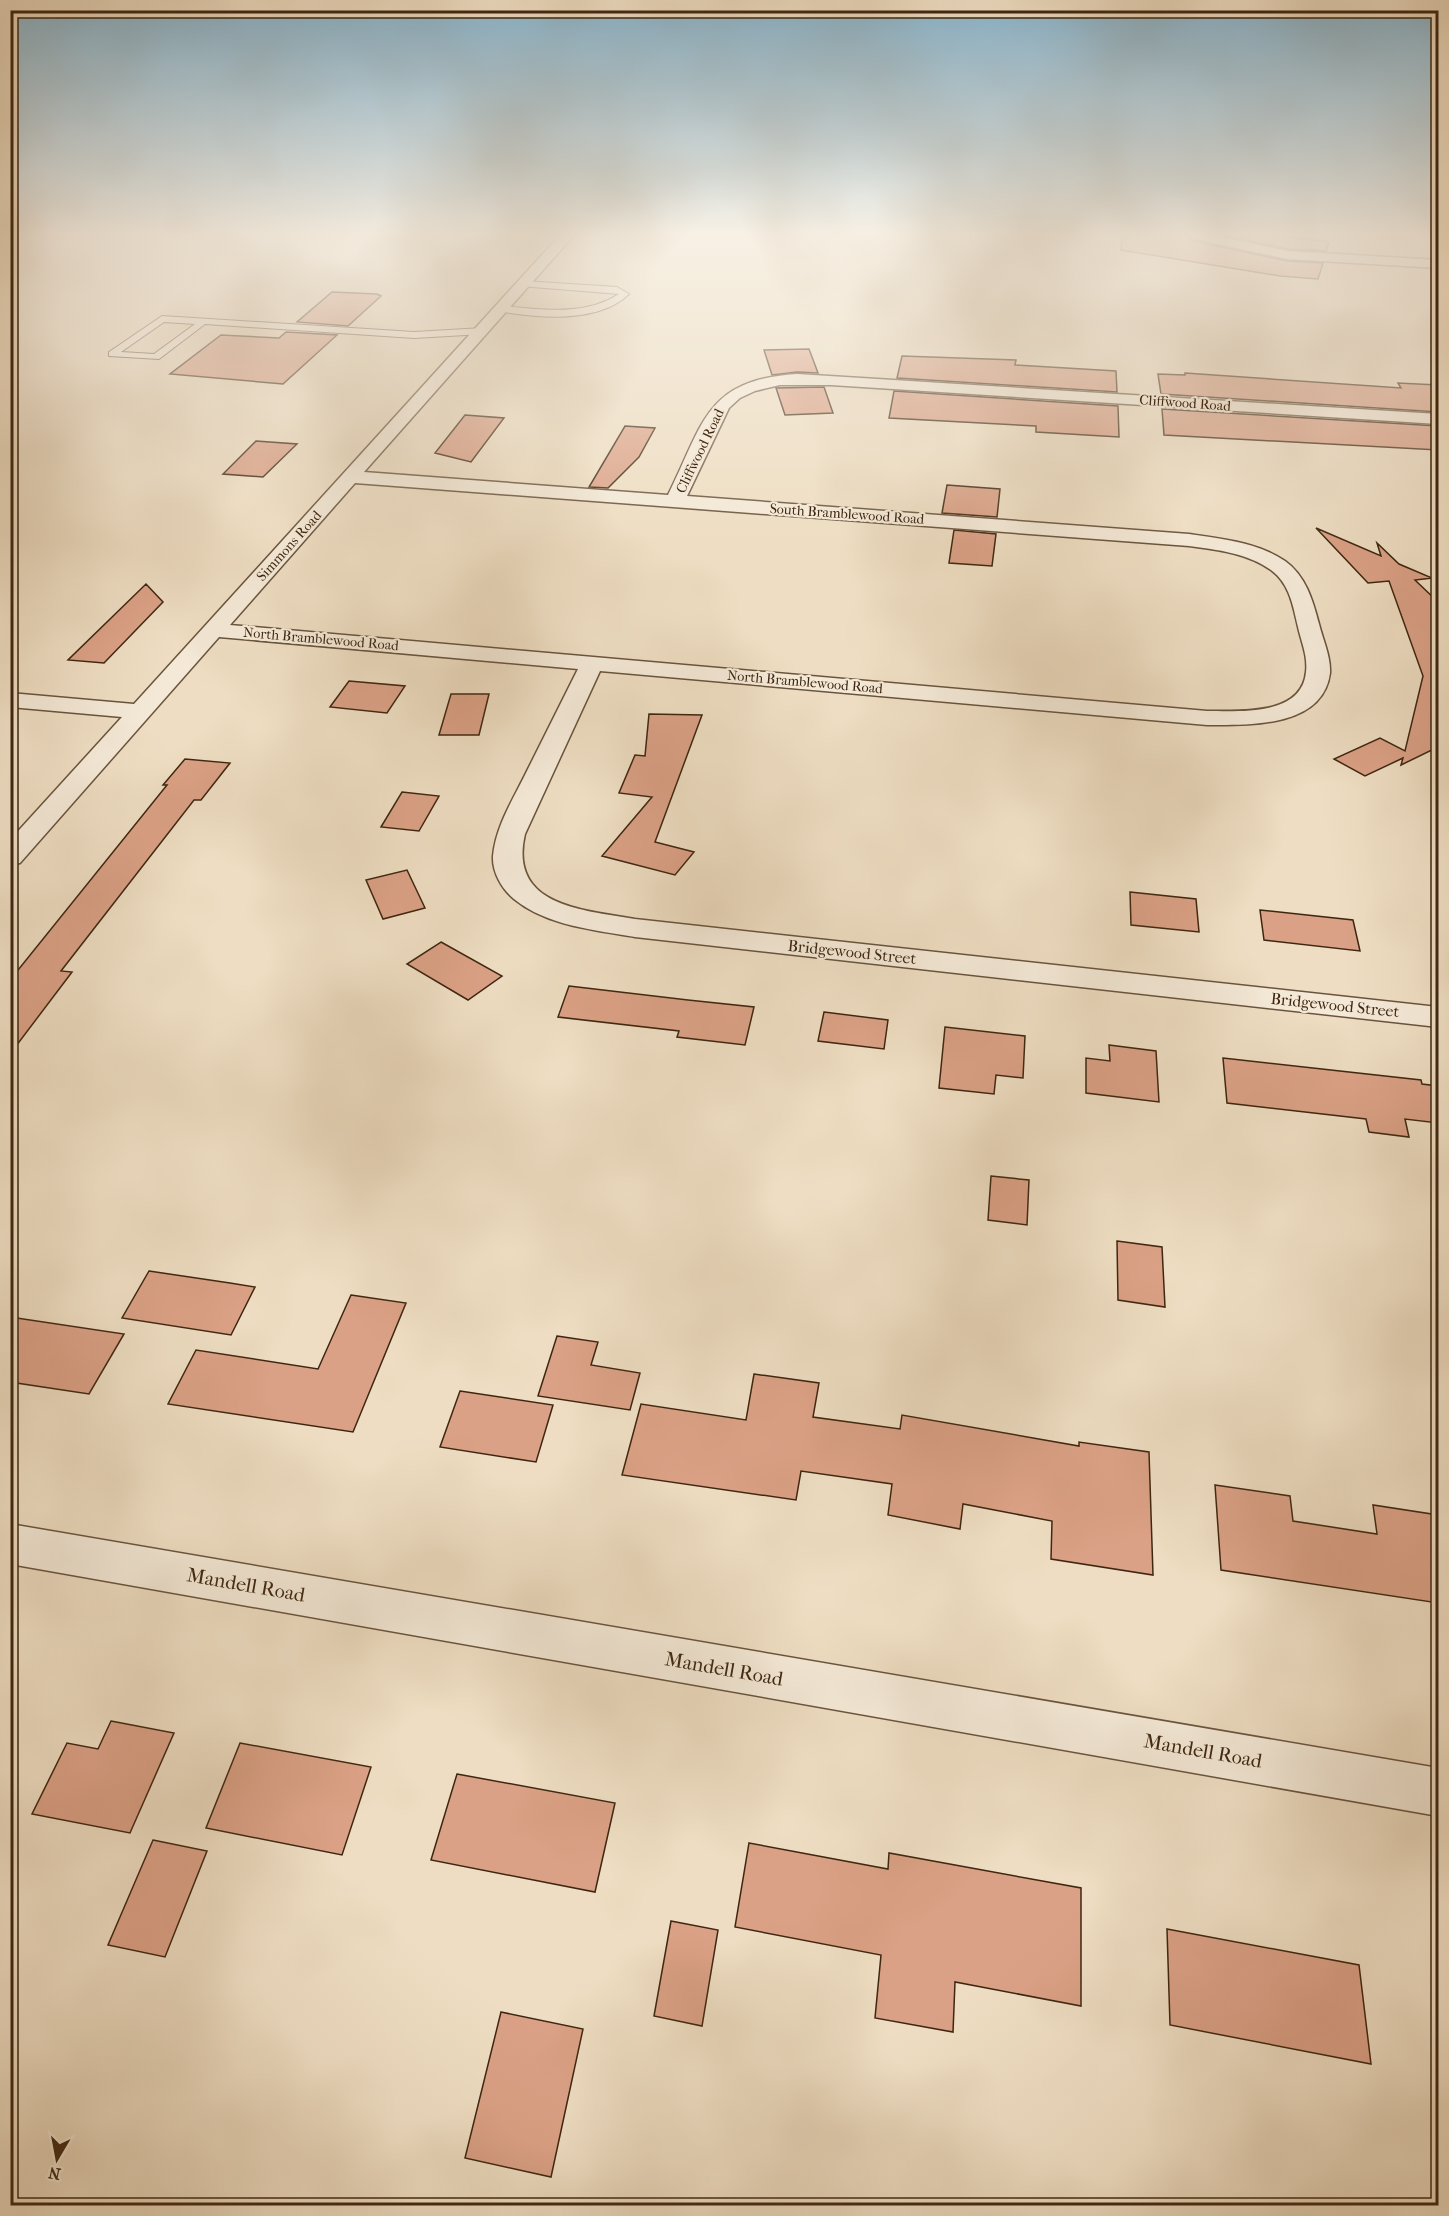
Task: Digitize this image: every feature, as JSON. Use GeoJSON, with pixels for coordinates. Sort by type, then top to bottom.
{"type":"FeatureCollection","features":[{"type":"Feature","properties":{"kind":"street","name":"Simmons Road"},"geometry":{"type":"LineString","coordinates":[[10,857],[476,338]]}},
{"type":"Feature","properties":{"kind":"street","name":"Cliffwood Road"},"geometry":{"type":"LineString","coordinates":[[675,501],[722,405],[731,395],[747,387],[779,381],[847,381],[1438,419]]}},
{"type":"Feature","properties":{"kind":"street","name":"South Bramblewood Road"},"geometry":{"type":"LineString","coordinates":[[351,477],[1189,540],[1234,547],[1272,561],[1290,576],[1301,597],[1307,618]]}},
{"type":"Feature","properties":{"kind":"street","name":"North Bramblewood Road"},"geometry":{"type":"LineString","coordinates":[[214,630],[1129,712],[1246,718],[1287,710],[1299,704],[1314,689],[1318,662],[1307,618]]}},
{"type":"Feature","properties":{"kind":"street","name":"Bridgewood Street"},"geometry":{"type":"LineString","coordinates":[[592,664],[529,793],[513,829],[507,855],[508,869],[514,882],[525,895],[548,906],[590,920],[635,928],[1438,1017]]}},
{"type":"Feature","properties":{"kind":"street"},"geometry":{"type":"LineString","coordinates":[[10,700],[141,712]]}},
{"type":"Feature","properties":{"kind":"street","name":"Mandell Road"},"geometry":{"type":"LineString","coordinates":[[10,1544],[1438,1792]]}},
{"type":"Feature","properties":{"kind":"lane"},"geometry":{"type":"LineString","coordinates":[[134,338],[112,354],[156,357],[181,338]]}},
{"type":"Feature","properties":{"kind":"building"},"geometry":{"type":"Polygon","coordinates":[[[217,338],[333,338],[283,384],[170,374],[217,338]]]}},
{"type":"Feature","properties":{"kind":"building"},"geometry":{"type":"Polygon","coordinates":[[[809,349],[818,373],[797,372],[772,375],[764,350],[809,349]]]}},
{"type":"Feature","properties":{"kind":"building"},"geometry":{"type":"Polygon","coordinates":[[[902,356],[1016,360],[1015,365],[1116,371],[1117,392],[897,378],[902,356]]]}},
{"type":"Feature","properties":{"kind":"building"},"geometry":{"type":"Polygon","coordinates":[[[1185,373],[1401,388],[1398,383],[1438,385],[1438,412],[1161,394],[1158,374],[1185,375],[1185,373]]]}},
{"type":"Feature","properties":{"kind":"building"},"geometry":{"type":"Polygon","coordinates":[[[824,387],[833,413],[785,415],[776,388],[824,387]]]}},
{"type":"Feature","properties":{"kind":"building"},"geometry":{"type":"Polygon","coordinates":[[[894,391],[1118,406],[1119,437],[1036,432],[1036,426],[889,418],[894,391]]]}},
{"type":"Feature","properties":{"kind":"building"},"geometry":{"type":"Polygon","coordinates":[[[1162,409],[1438,426],[1438,450],[1164,435],[1162,409]]]}},
{"type":"Feature","properties":{"kind":"building"},"geometry":{"type":"Polygon","coordinates":[[[465,415],[504,418],[471,462],[435,453],[465,415]]]}},
{"type":"Feature","properties":{"kind":"building"},"geometry":{"type":"Polygon","coordinates":[[[625,426],[655,428],[639,457],[608,488],[589,487],[625,426]]]}},
{"type":"Feature","properties":{"kind":"building"},"geometry":{"type":"Polygon","coordinates":[[[256,441],[297,444],[263,477],[223,474],[256,441]]]}},
{"type":"Feature","properties":{"kind":"building"},"geometry":{"type":"Polygon","coordinates":[[[947,485],[1000,489],[997,517],[942,513],[947,485]]]}},
{"type":"Feature","properties":{"kind":"building"},"geometry":{"type":"Polygon","coordinates":[[[1316,528],[1381,556],[1377,543],[1399,564],[1432,578],[1415,580],[1438,602],[1438,747],[1401,765],[1403,758],[1365,776],[1334,759],[1380,738],[1405,751],[1423,676],[1389,581],[1368,583],[1316,528]]]}},
{"type":"Feature","properties":{"kind":"building"},"geometry":{"type":"Polygon","coordinates":[[[954,530],[996,534],[992,566],[949,563],[954,530]]]}},
{"type":"Feature","properties":{"kind":"building"},"geometry":{"type":"Polygon","coordinates":[[[146,584],[163,602],[104,663],[68,660],[146,584]]]}},
{"type":"Feature","properties":{"kind":"building"},"geometry":{"type":"Polygon","coordinates":[[[349,681],[405,686],[387,713],[330,707],[349,681]]]}},
{"type":"Feature","properties":{"kind":"building"},"geometry":{"type":"Polygon","coordinates":[[[451,694],[489,694],[479,735],[439,735],[451,694]]]}},
{"type":"Feature","properties":{"kind":"building"},"geometry":{"type":"Polygon","coordinates":[[[649,714],[702,715],[655,842],[694,852],[675,875],[602,856],[652,797],[619,793],[635,755],[645,756],[649,714]]]}},
{"type":"Feature","properties":{"kind":"building"},"geometry":{"type":"Polygon","coordinates":[[[185,759],[230,763],[201,800],[194,800],[61,971],[72,972],[10,1054],[10,980],[167,785],[163,785],[185,759]]]}},
{"type":"Feature","properties":{"kind":"building"},"geometry":{"type":"Polygon","coordinates":[[[402,792],[439,796],[419,831],[381,827],[402,792]]]}},
{"type":"Feature","properties":{"kind":"building"},"geometry":{"type":"Polygon","coordinates":[[[407,870],[425,908],[383,919],[366,880],[407,870]]]}},
{"type":"Feature","properties":{"kind":"building"},"geometry":{"type":"Polygon","coordinates":[[[1130,892],[1196,899],[1199,932],[1131,925],[1130,892]]]}},
{"type":"Feature","properties":{"kind":"building"},"geometry":{"type":"Polygon","coordinates":[[[1260,910],[1353,920],[1360,951],[1264,940],[1260,910]]]}},
{"type":"Feature","properties":{"kind":"building"},"geometry":{"type":"Polygon","coordinates":[[[441,942],[502,976],[468,1000],[407,964],[441,942]]]}},
{"type":"Feature","properties":{"kind":"building"},"geometry":{"type":"Polygon","coordinates":[[[569,986],[754,1007],[745,1045],[677,1037],[679,1031],[558,1017],[569,986]]]}},
{"type":"Feature","properties":{"kind":"building"},"geometry":{"type":"Polygon","coordinates":[[[824,1012],[888,1020],[884,1049],[818,1041],[824,1012]]]}},
{"type":"Feature","properties":{"kind":"building"},"geometry":{"type":"Polygon","coordinates":[[[945,1027],[1025,1036],[1023,1078],[996,1075],[994,1094],[939,1088],[945,1027]]]}},
{"type":"Feature","properties":{"kind":"building"},"geometry":{"type":"Polygon","coordinates":[[[1109,1045],[1156,1051],[1159,1102],[1086,1093],[1086,1058],[1110,1061],[1109,1045]]]}},
{"type":"Feature","properties":{"kind":"building"},"geometry":{"type":"Polygon","coordinates":[[[1223,1058],[1421,1080],[1422,1084],[1438,1086],[1438,1123],[1405,1119],[1409,1137],[1369,1132],[1366,1119],[1227,1103],[1223,1058]]]}},
{"type":"Feature","properties":{"kind":"building"},"geometry":{"type":"Polygon","coordinates":[[[991,1176],[1029,1180],[1027,1225],[988,1220],[991,1176]]]}},
{"type":"Feature","properties":{"kind":"building"},"geometry":{"type":"Polygon","coordinates":[[[1117,1241],[1162,1247],[1165,1307],[1118,1300],[1117,1241]]]}},
{"type":"Feature","properties":{"kind":"building"},"geometry":{"type":"Polygon","coordinates":[[[149,1271],[255,1287],[231,1335],[122,1318],[149,1271]]]}},
{"type":"Feature","properties":{"kind":"building"},"geometry":{"type":"Polygon","coordinates":[[[351,1295],[406,1303],[353,1432],[168,1404],[196,1350],[318,1369],[351,1295]]]}},
{"type":"Feature","properties":{"kind":"building"},"geometry":{"type":"Polygon","coordinates":[[[10,1317],[124,1334],[89,1394],[10,1382],[10,1317]]]}},
{"type":"Feature","properties":{"kind":"building"},"geometry":{"type":"Polygon","coordinates":[[[557,1336],[598,1342],[591,1365],[640,1373],[630,1410],[538,1396],[557,1336]]]}},
{"type":"Feature","properties":{"kind":"building"},"geometry":{"type":"Polygon","coordinates":[[[754,1374],[819,1383],[813,1417],[900,1429],[902,1415],[1079,1446],[1079,1442],[1149,1452],[1153,1575],[1051,1559],[1052,1521],[963,1504],[960,1529],[888,1515],[892,1484],[801,1471],[796,1500],[622,1475],[641,1404],[746,1420],[754,1374]]]}},
{"type":"Feature","properties":{"kind":"building"},"geometry":{"type":"Polygon","coordinates":[[[460,1391],[553,1405],[536,1462],[440,1447],[460,1391]]]}},
{"type":"Feature","properties":{"kind":"building"},"geometry":{"type":"Polygon","coordinates":[[[1215,1485],[1290,1496],[1293,1521],[1377,1534],[1373,1505],[1438,1515],[1438,1603],[1221,1570],[1215,1485]]]}},
{"type":"Feature","properties":{"kind":"building"},"geometry":{"type":"Polygon","coordinates":[[[111,1721],[174,1733],[130,1833],[32,1814],[67,1743],[98,1749],[111,1721]]]}},
{"type":"Feature","properties":{"kind":"building"},"geometry":{"type":"Polygon","coordinates":[[[240,1743],[371,1767],[342,1855],[206,1828],[240,1743]]]}},
{"type":"Feature","properties":{"kind":"building"},"geometry":{"type":"Polygon","coordinates":[[[457,1774],[615,1803],[595,1892],[431,1860],[457,1774]]]}},
{"type":"Feature","properties":{"kind":"building"},"geometry":{"type":"Polygon","coordinates":[[[153,1840],[207,1851],[165,1957],[108,1945],[153,1840]]]}},
{"type":"Feature","properties":{"kind":"building"},"geometry":{"type":"Polygon","coordinates":[[[749,1843],[888,1869],[889,1853],[1081,1888],[1081,2006],[955,1982],[953,2032],[875,2018],[881,1955],[735,1927],[749,1843]]]}},
{"type":"Feature","properties":{"kind":"building"},"geometry":{"type":"Polygon","coordinates":[[[671,1921],[718,1930],[702,2026],[654,2016],[671,1921]]]}},
{"type":"Feature","properties":{"kind":"building"},"geometry":{"type":"Polygon","coordinates":[[[1167,1929],[1359,1965],[1371,2064],[1170,2025],[1167,1929]]]}},
{"type":"Feature","properties":{"kind":"building"},"geometry":{"type":"Polygon","coordinates":[[[501,2012],[583,2029],[551,2177],[465,2158],[501,2012]]]}}]}
